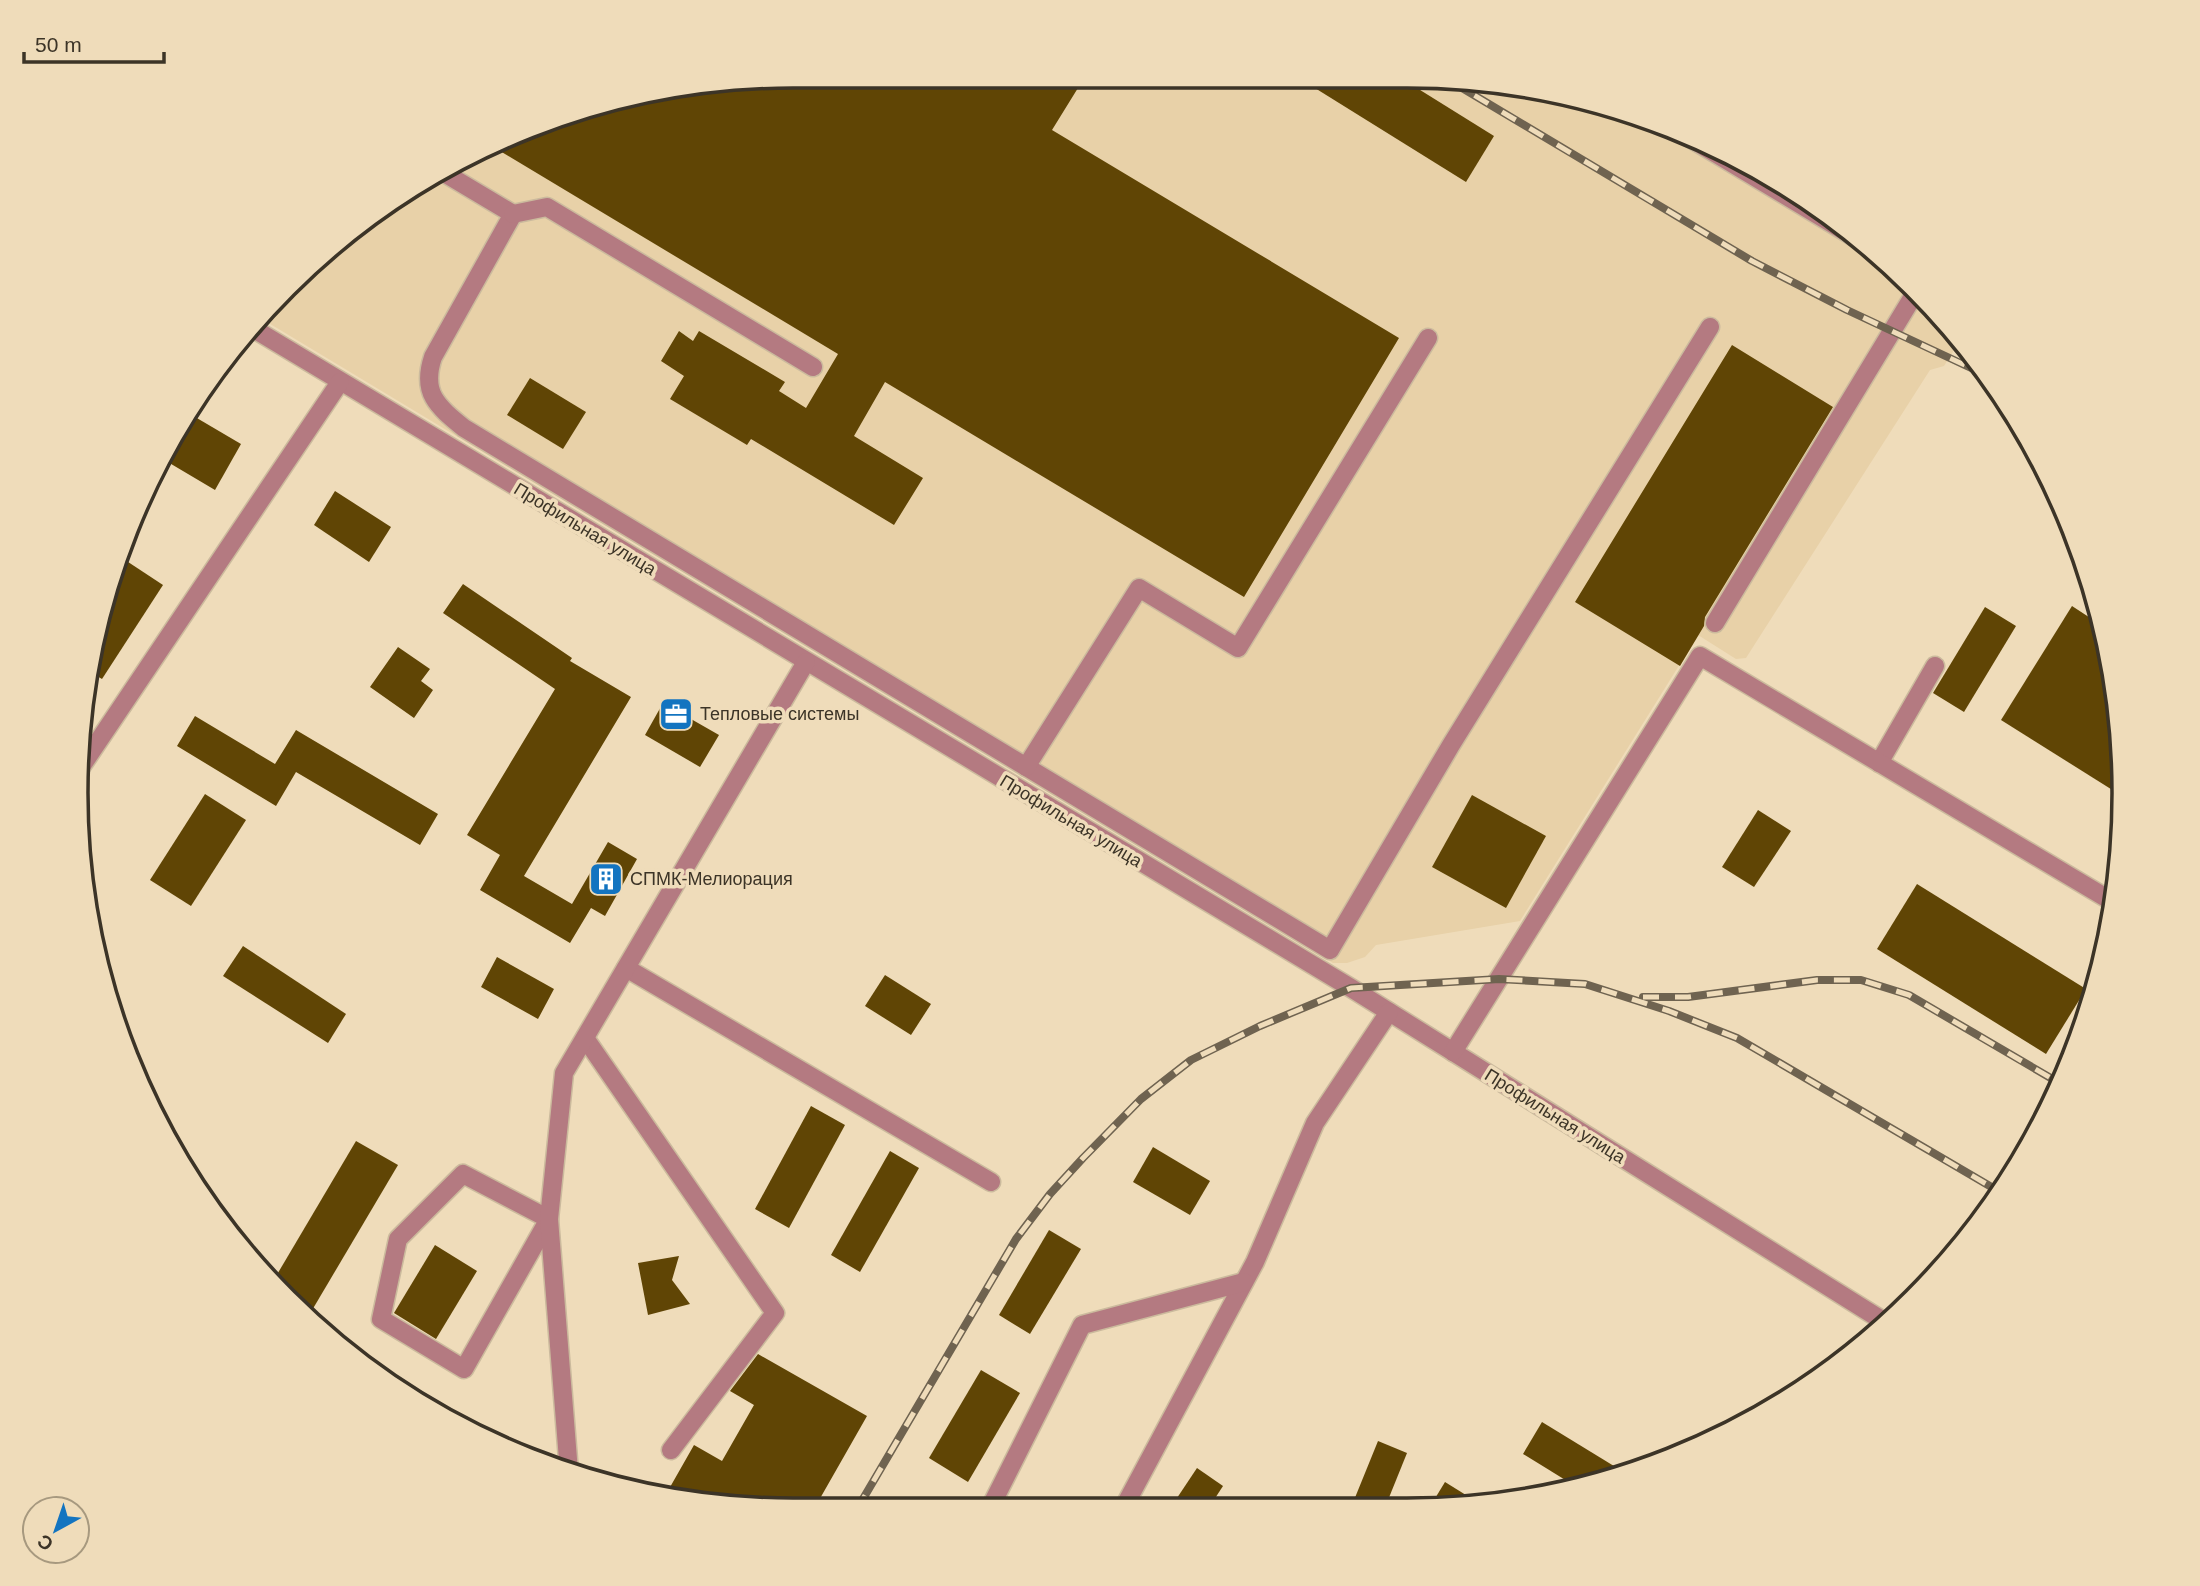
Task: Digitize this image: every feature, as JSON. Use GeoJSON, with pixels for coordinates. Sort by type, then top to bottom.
{"type":"FeatureCollection","features":[{"type":"Feature","properties":{"kind":"street"},"geometry":{"type":"LineString","coordinates":[[450,177],[513,214],[547,207],[813,367]]}},
{"type":"Feature","properties":{"kind":"street"},"geometry":{"type":"LineString","coordinates":[[513,214],[433,357],[427,374],[430,391],[441,410],[464,428],[1331,950],[1451,745],[1710,327]]}},
{"type":"Feature","properties":{"kind":"street"},"geometry":{"type":"LineString","coordinates":[[1715,623],[1911,300]]}},
{"type":"Feature","properties":{"kind":"street","name":"Профильная улица"},"geometry":{"type":"LineString","coordinates":[[259,332],[1389,1012],[1878,1318]]}},
{"type":"Feature","properties":{"kind":"street"},"geometry":{"type":"LineString","coordinates":[[1026,767],[1139,588],[1238,648],[1427,338]]}},
{"type":"Feature","properties":{"kind":"street"},"geometry":{"type":"LineString","coordinates":[[89,754],[340,382]]}},
{"type":"Feature","properties":{"kind":"street"},"geometry":{"type":"LineString","coordinates":[[1453,1052],[1700,656],[2104,897]]}},
{"type":"Feature","properties":{"kind":"street"},"geometry":{"type":"LineString","coordinates":[[568,1462],[549,1219],[564,1073],[806,662]]}},
{"type":"Feature","properties":{"kind":"street"},"geometry":{"type":"LineString","coordinates":[[1880,763],[1935,666]]}},
{"type":"Feature","properties":{"kind":"street"},"geometry":{"type":"LineString","coordinates":[[626,968],[991,1182]]}},
{"type":"Feature","properties":{"kind":"street"},"geometry":{"type":"LineString","coordinates":[[1129,1498],[1244,1282],[1315,1122],[1389,1012]]}},
{"type":"Feature","properties":{"kind":"street"},"geometry":{"type":"LineString","coordinates":[[585,1038],[775,1313],[671,1450]]}},
{"type":"Feature","properties":{"kind":"street"},"geometry":{"type":"LineString","coordinates":[[463,1174],[549,1219],[464,1369],[381,1319],[398,1239],[463,1174]]}},
{"type":"Feature","properties":{"kind":"street"},"geometry":{"type":"LineString","coordinates":[[995,1498],[1082,1325],[1244,1282]]}},
{"type":"Feature","properties":{"kind":"shaded area"},"geometry":{"type":"Polygon","coordinates":[[[747,89],[1453,89],[1545,101],[1634,125],[1719,160],[1760,182],[1799,206],[1872,263],[1906,294],[1955,349],[1944,366],[1930,370],[1746,658],[1736,659],[1698,635],[1520,921],[1376,945],[1365,957],[1347,963],[1333,963],[268,323],[294,294],[364,233],[401,206],[481,160],[566,125],[610,112],[655,101],[747,89]]]}},
{"type":"Feature","properties":{"kind":"building"},"geometry":{"type":"Polygon","coordinates":[[[793,88],[1078,88],[1052,130],[1399,338],[1244,597],[885,382],[854,436],[923,478],[894,525],[751,439],[747,445],[670,399],[684,376],[661,361],[679,331],[693,341],[699,331],[785,382],[779,391],[806,408],[838,354],[500,151],[566,125],[610,112],[701,94],[793,88]]]}},
{"type":"Feature","properties":{"kind":"building"},"geometry":{"type":"Polygon","coordinates":[[[1315,88],[1417,88],[1494,136],[1466,182],[1315,88]]]}},
{"type":"Feature","properties":{"kind":"building"},"geometry":{"type":"Polygon","coordinates":[[[1732,345],[1833,407],[1705,617],[1704,626],[1680,666],[1575,602],[1732,345]]]}},
{"type":"Feature","properties":{"kind":"building"},"geometry":{"type":"Polygon","coordinates":[[[530,378],[586,412],[563,449],[507,415],[530,378]]]}},
{"type":"Feature","properties":{"kind":"building"},"geometry":{"type":"Polygon","coordinates":[[[196,417],[241,444],[215,490],[170,463],[196,417]]]}},
{"type":"Feature","properties":{"kind":"building"},"geometry":{"type":"Polygon","coordinates":[[[335,491],[391,527],[369,562],[314,525],[335,491]]]}},
{"type":"Feature","properties":{"kind":"building"},"geometry":{"type":"Polygon","coordinates":[[[127,561],[163,585],[102,679],[98,676],[101,655],[127,561]]]}},
{"type":"Feature","properties":{"kind":"building"},"geometry":{"type":"Polygon","coordinates":[[[463,584],[572,658],[570,661],[631,697],[524,876],[572,904],[608,842],[637,859],[605,916],[591,908],[570,943],[480,890],[500,855],[467,835],[555,689],[443,613],[463,584]]]}},
{"type":"Feature","properties":{"kind":"building"},"geometry":{"type":"Polygon","coordinates":[[[2072,606],[2090,618],[2106,701],[2112,790],[2001,720],[2072,606]]]}},
{"type":"Feature","properties":{"kind":"building"},"geometry":{"type":"Polygon","coordinates":[[[1985,607],[2016,626],[1964,712],[1933,693],[1985,607]]]}},
{"type":"Feature","properties":{"kind":"building"},"geometry":{"type":"Polygon","coordinates":[[[398,647],[430,669],[421,681],[433,690],[414,718],[370,687],[398,647]]]}},
{"type":"Feature","properties":{"kind":"building"},"geometry":{"type":"Polygon","coordinates":[[[663,703],[719,735],[700,767],[645,735],[663,703]]]}},
{"type":"Feature","properties":{"kind":"building"},"geometry":{"type":"Polygon","coordinates":[[[195,716],[275,764],[296,730],[438,814],[420,845],[296,772],[276,806],[177,746],[195,716]]]}},
{"type":"Feature","properties":{"kind":"building"},"geometry":{"type":"Polygon","coordinates":[[[205,794],[246,820],[191,906],[150,880],[205,794]]]}},
{"type":"Feature","properties":{"kind":"building"},"geometry":{"type":"Polygon","coordinates":[[[1472,795],[1546,836],[1506,908],[1432,867],[1472,795]]]}},
{"type":"Feature","properties":{"kind":"building"},"geometry":{"type":"Polygon","coordinates":[[[1758,810],[1791,831],[1754,887],[1722,867],[1758,810]]]}},
{"type":"Feature","properties":{"kind":"building"},"geometry":{"type":"Polygon","coordinates":[[[1917,884],[2084,988],[2046,1054],[1877,949],[1917,884]]]}},
{"type":"Feature","properties":{"kind":"building"},"geometry":{"type":"Polygon","coordinates":[[[243,946],[346,1014],[328,1043],[223,976],[243,946]]]}},
{"type":"Feature","properties":{"kind":"building"},"geometry":{"type":"Polygon","coordinates":[[[497,957],[554,989],[538,1019],[481,987],[497,957]]]}},
{"type":"Feature","properties":{"kind":"building"},"geometry":{"type":"Polygon","coordinates":[[[885,975],[931,1004],[911,1035],[865,1006],[885,975]]]}},
{"type":"Feature","properties":{"kind":"building"},"geometry":{"type":"Polygon","coordinates":[[[811,1106],[845,1125],[789,1228],[755,1209],[811,1106]]]}},
{"type":"Feature","properties":{"kind":"building"},"geometry":{"type":"Polygon","coordinates":[[[356,1141],[398,1165],[313,1309],[277,1274],[356,1141]]]}},
{"type":"Feature","properties":{"kind":"building"},"geometry":{"type":"Polygon","coordinates":[[[1153,1147],[1210,1181],[1190,1215],[1133,1182],[1153,1147]]]}},
{"type":"Feature","properties":{"kind":"building"},"geometry":{"type":"Polygon","coordinates":[[[890,1151],[919,1168],[860,1272],[831,1255],[890,1151]]]}},
{"type":"Feature","properties":{"kind":"building"},"geometry":{"type":"Polygon","coordinates":[[[1049,1230],[1081,1249],[1030,1334],[999,1315],[1049,1230]]]}},
{"type":"Feature","properties":{"kind":"building"},"geometry":{"type":"Polygon","coordinates":[[[435,1245],[477,1271],[436,1339],[394,1313],[435,1245]]]}},
{"type":"Feature","properties":{"kind":"building"},"geometry":{"type":"Polygon","coordinates":[[[679,1256],[672,1280],[690,1304],[648,1315],[638,1263],[679,1256]]]}},
{"type":"Feature","properties":{"kind":"building"},"geometry":{"type":"Polygon","coordinates":[[[758,1354],[867,1416],[820,1498],[747,1497],[670,1487],[694,1445],[722,1461],[754,1405],[730,1391],[758,1354]]]}},
{"type":"Feature","properties":{"kind":"building"},"geometry":{"type":"Polygon","coordinates":[[[981,1370],[1020,1393],[968,1482],[929,1458],[981,1370]]]}},
{"type":"Feature","properties":{"kind":"building"},"geometry":{"type":"Polygon","coordinates":[[[1542,1422],[1615,1467],[1565,1480],[1523,1454],[1542,1422]]]}},
{"type":"Feature","properties":{"kind":"building"},"geometry":{"type":"Polygon","coordinates":[[[1378,1441],[1407,1453],[1389,1498],[1355,1498],[1378,1441]]]}},
{"type":"Feature","properties":{"kind":"building"},"geometry":{"type":"Polygon","coordinates":[[[1197,1468],[1223,1486],[1215,1498],[1177,1498],[1197,1468]]]}},
{"type":"Feature","properties":{"kind":"building"},"geometry":{"type":"Polygon","coordinates":[[[1445,1482],[1467,1496],[1453,1497],[1436,1497],[1445,1482]]]}},
{"type":"Feature","properties":{"kind":"railway"},"geometry":{"type":"LineString","coordinates":[[1466,90],[1752,261],[1847,310],[1969,367]]}},
{"type":"Feature","properties":{"kind":"railway"},"geometry":{"type":"LineString","coordinates":[[863,1498],[1016,1239],[1050,1194],[1083,1158],[1141,1099],[1191,1060],[1260,1026],[1351,988],[1499,979],[1585,984],[1669,1011],[1737,1038],[1992,1187]]}},
{"type":"Feature","properties":{"kind":"railway"},"geometry":{"type":"LineString","coordinates":[[1643,997],[1688,997],[1817,980],[1861,980],[1909,995],[2052,1079]]}},
{"type":"Feature","properties":{"kind":"place","name":"Тепловые системы"},"geometry":{"type":"Point","coordinates":[676,714]}},
{"type":"Feature","properties":{"kind":"place","name":"СПМК-Мелиорация"},"geometry":{"type":"Point","coordinates":[606,879]}}]}
